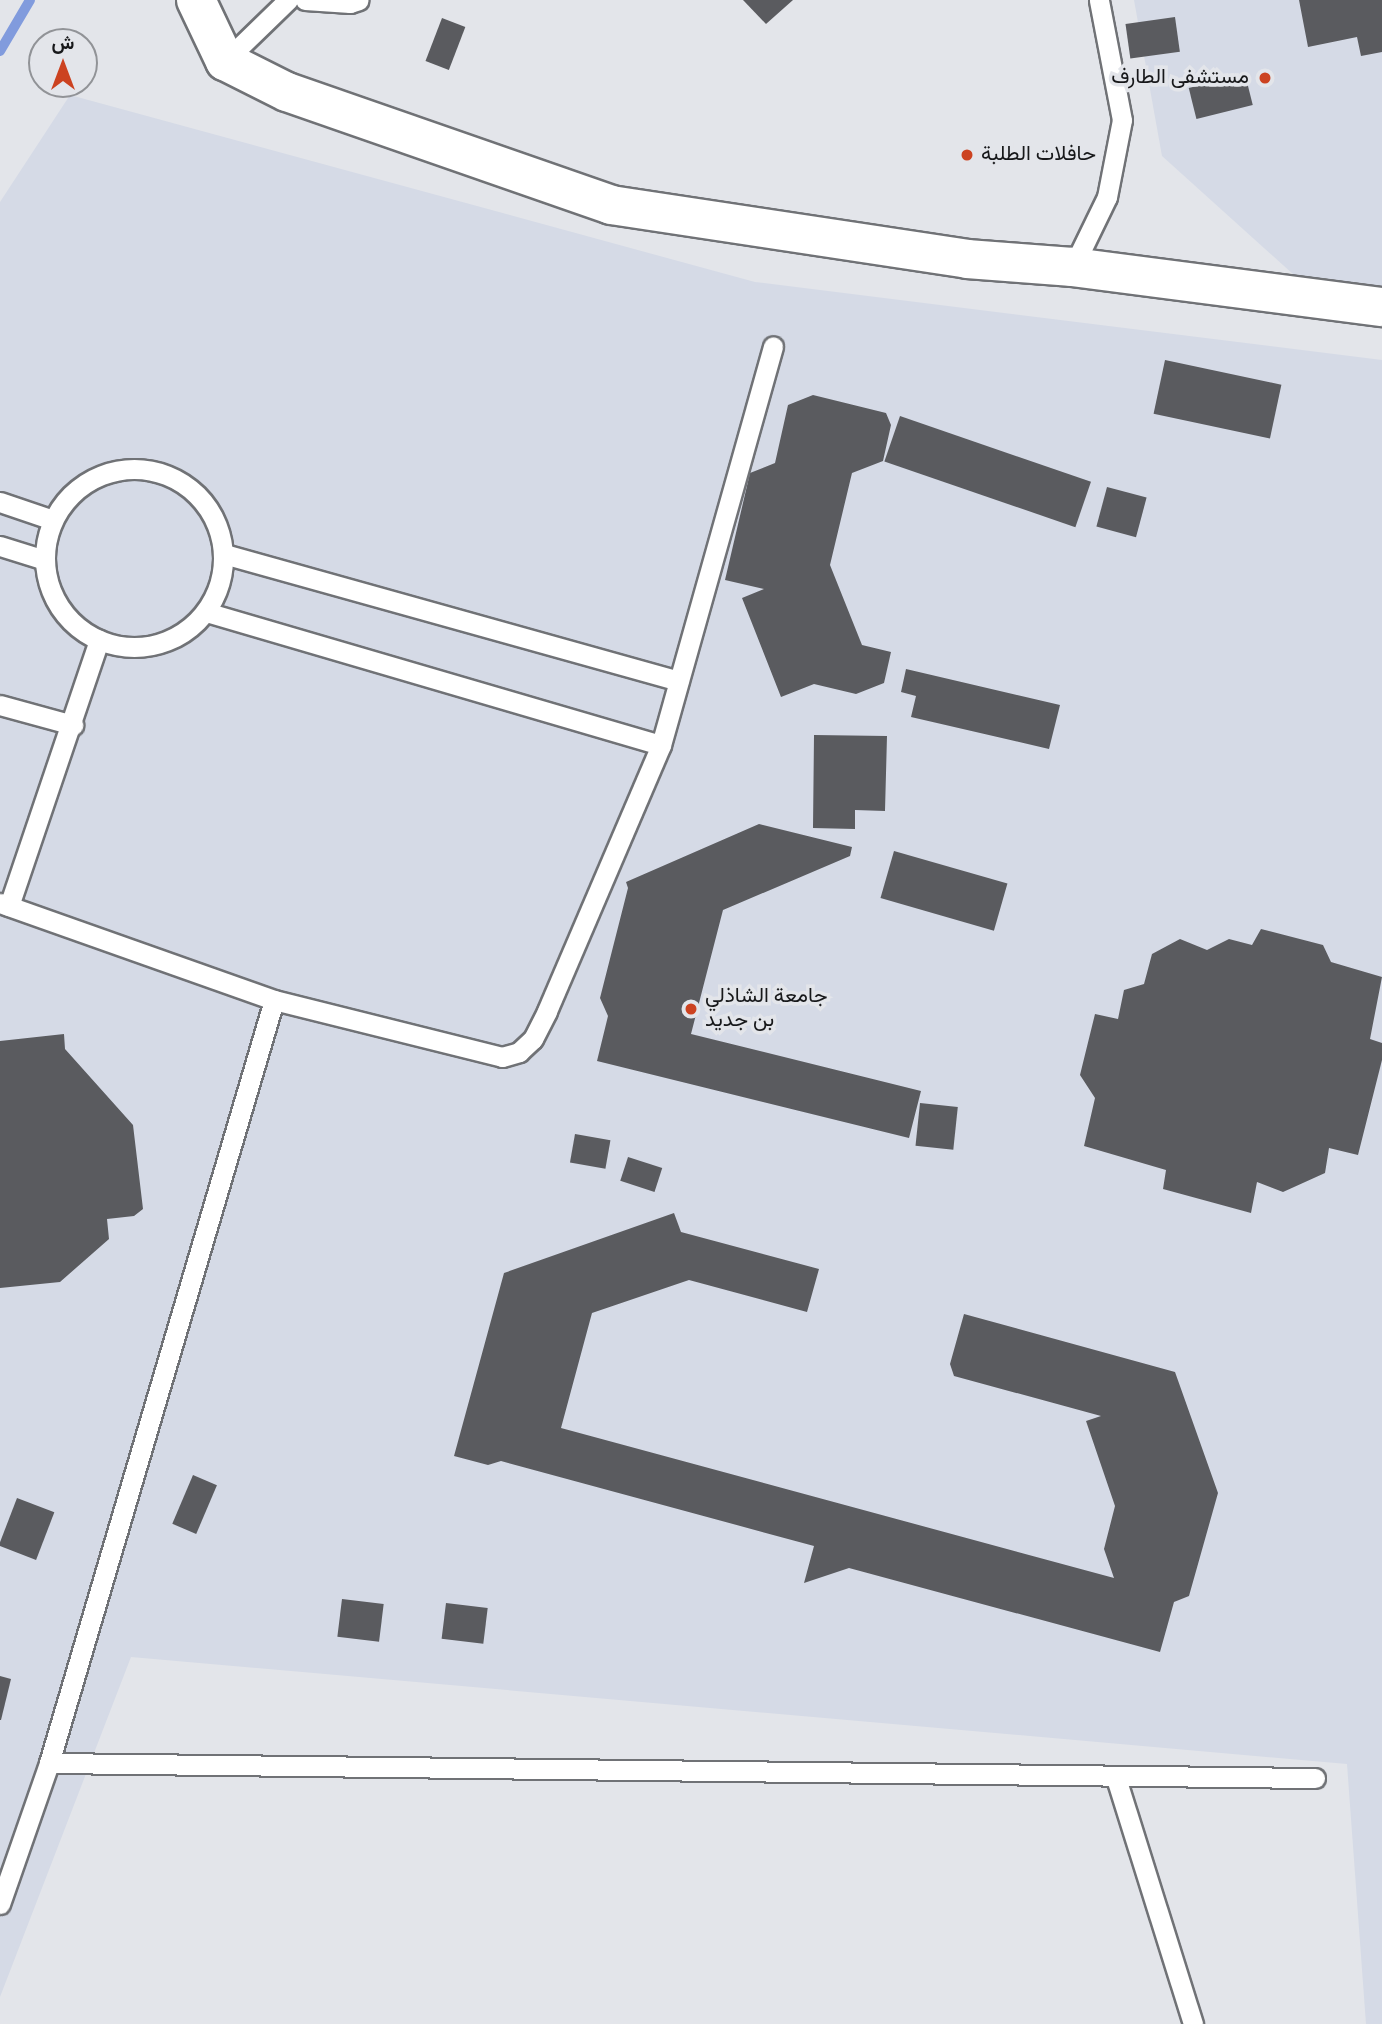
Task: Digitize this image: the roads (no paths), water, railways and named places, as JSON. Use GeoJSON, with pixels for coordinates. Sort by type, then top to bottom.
{"type":"FeatureCollection","features":[{"type":"Feature","properties":{"kind":"street"},"geometry":{"type":"LineString","coordinates":[[197,0],[225,61],[287,92],[611,205],[967,259],[1073,267],[1382,307]]}},
{"type":"Feature","properties":{"kind":"lane"},"geometry":{"type":"LineString","coordinates":[[225,61],[288,0]]}},
{"type":"Feature","properties":{"kind":"lane"},"geometry":{"type":"LineString","coordinates":[[305,0],[350,3],[359,0]]}},
{"type":"Feature","properties":{"kind":"lane"},"geometry":{"type":"LineString","coordinates":[[1073,267],[1107,197],[1122,120],[1099,0]]}},
{"type":"Feature","properties":{"kind":"lane"},"geometry":{"type":"LineString","coordinates":[[99,640],[73,725],[5,904],[274,1000],[502,1057],[519,1052],[533,1039],[547,1011],[661,745],[773,346]]}},
{"type":"Feature","properties":{"kind":"lane"},"geometry":{"type":"LineString","coordinates":[[119,470],[148,470],[177,480],[201,498],[218,524],[224,554],[220,584],[206,612],[184,632],[156,645],[127,647],[99,640],[75,625],[56,603],[46,576],[45,560],[53,520],[69,496],[92,479],[119,470]]}},
{"type":"Feature","properties":{"kind":"lane"},"geometry":{"type":"LineString","coordinates":[[0,502],[53,520]]}},
{"type":"Feature","properties":{"kind":"lane"},"geometry":{"type":"LineString","coordinates":[[0,546],[45,560]]}},
{"type":"Feature","properties":{"kind":"lane"},"geometry":{"type":"LineString","coordinates":[[224,554],[679,681]]}},
{"type":"Feature","properties":{"kind":"lane"},"geometry":{"type":"LineString","coordinates":[[206,612],[661,745]]}},
{"type":"Feature","properties":{"kind":"lane"},"geometry":{"type":"LineString","coordinates":[[6,710],[73,725]]}},
{"type":"Feature","properties":{"kind":"lane"},"geometry":{"type":"LineString","coordinates":[[0,1904],[49,1763],[274,1000]]}},
{"type":"Feature","properties":{"kind":"lane"},"geometry":{"type":"LineString","coordinates":[[49,1763],[1116,1777],[1315,1777]]}},
{"type":"Feature","properties":{"kind":"lane"},"geometry":{"type":"LineString","coordinates":[[1116,1777],[1193,2024]]}},
{"type":"Feature","properties":{"kind":"waterway"},"geometry":{"type":"LineString","coordinates":[[0,51],[30,0]]}},
{"type":"Feature","properties":{"kind":"place","name":"مستشفى الطارف"},"geometry":{"type":"Point","coordinates":[1265,78]}},
{"type":"Feature","properties":{"kind":"place","name":"حافلات الطلبة"},"geometry":{"type":"Point","coordinates":[967,155]}},
{"type":"Feature","properties":{"kind":"place","name":"جامعة الشاذلي بن جديد"},"geometry":{"type":"Point","coordinates":[691,1009]}}]}
